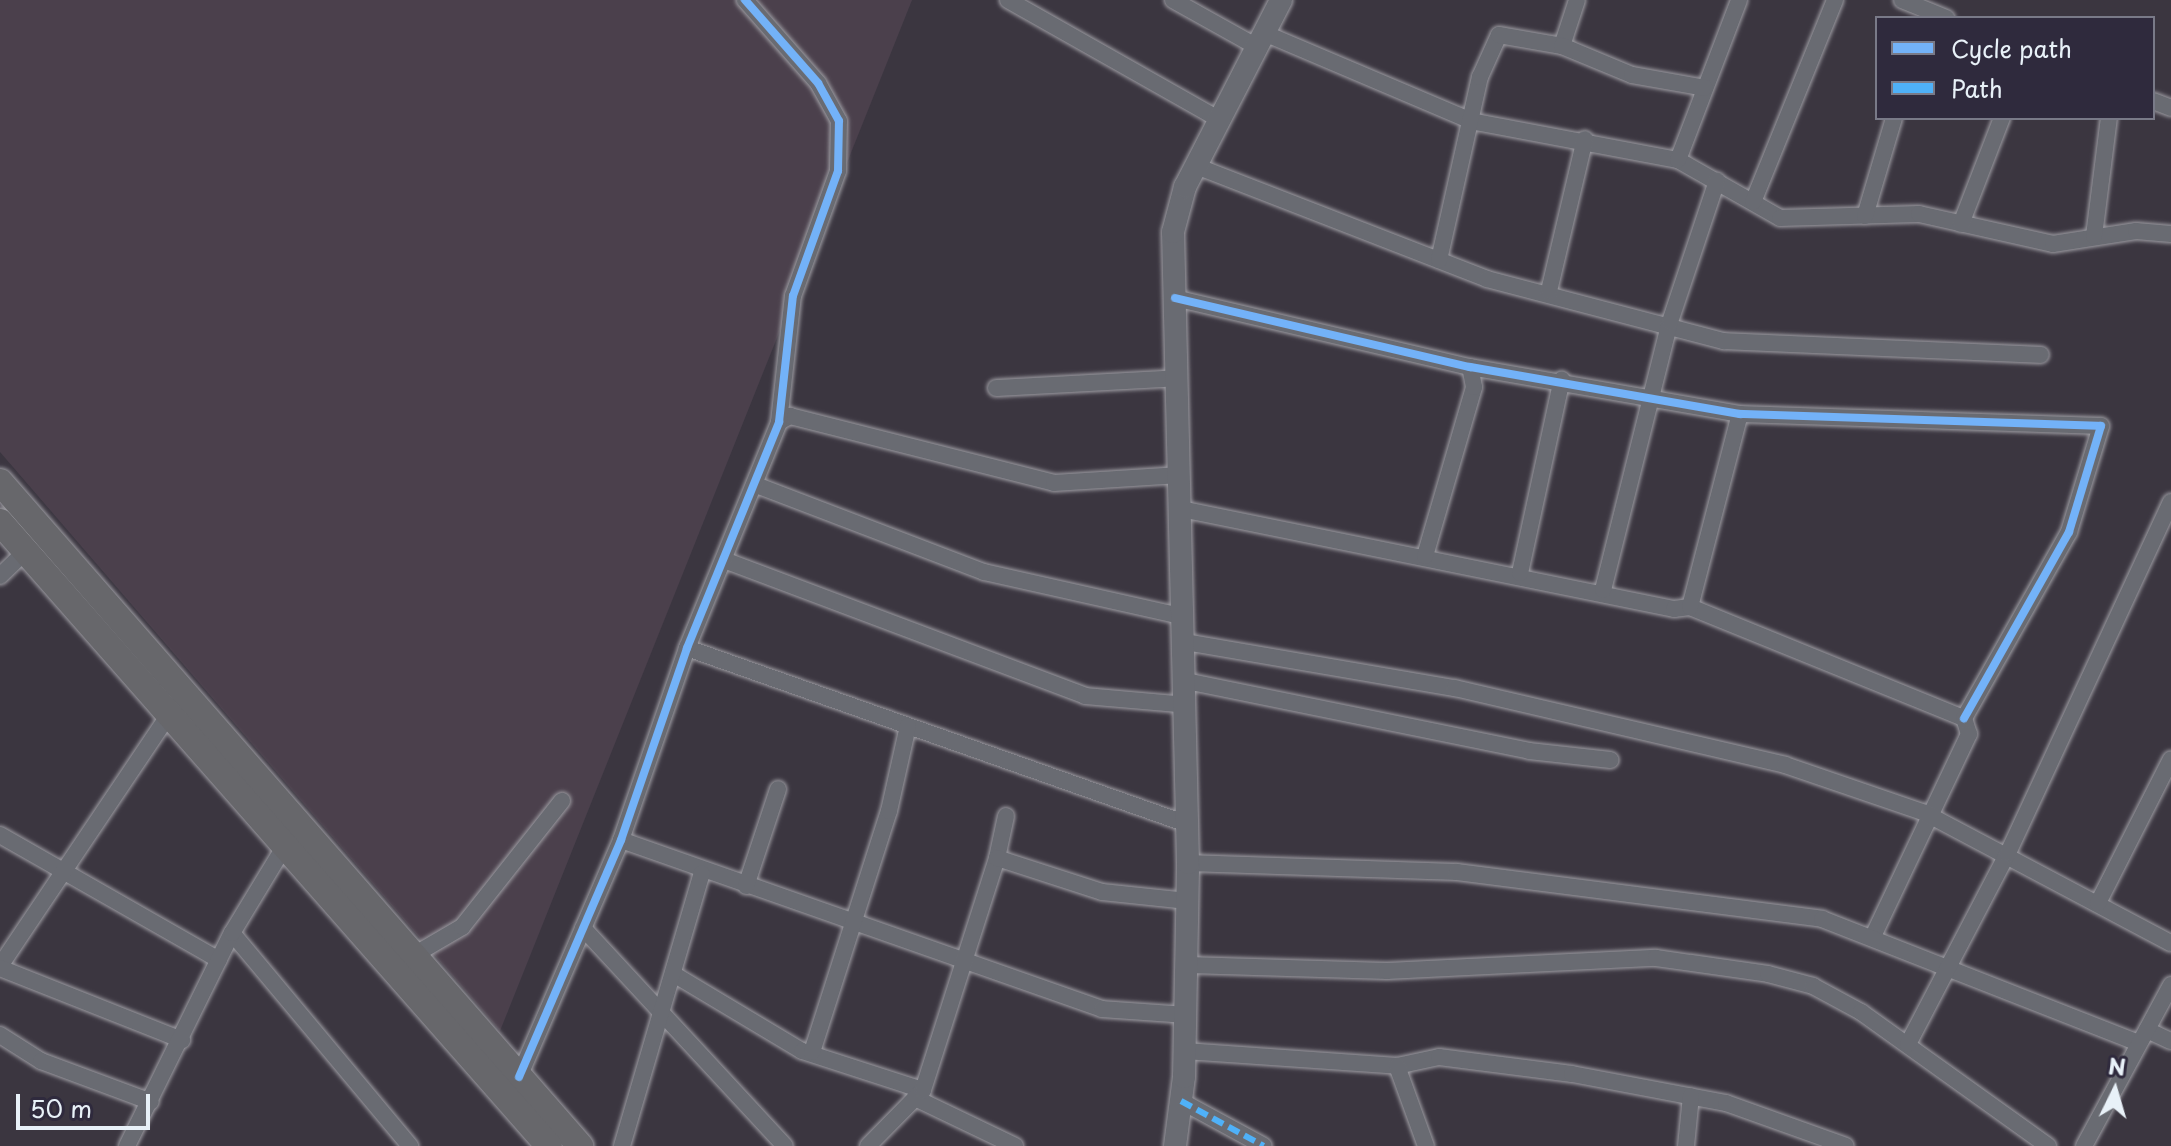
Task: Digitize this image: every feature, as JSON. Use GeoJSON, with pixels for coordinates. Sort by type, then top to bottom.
{"type":"FeatureCollection","features":[{"type":"Feature","properties":{"kind":"highway"},"geometry":{"type":"LineString","coordinates":[[0,482],[580,1146]]}},
{"type":"Feature","properties":{"kind":"highway"},"geometry":{"type":"LineString","coordinates":[[0,522],[549,1146]]}},
{"type":"Feature","properties":{"kind":"main road"},"geometry":{"type":"LineString","coordinates":[[1175,1146],[1185,1051],[1188,863],[1185,617],[1173,232],[1196,166],[1281,0]]}},
{"type":"Feature","properties":{"kind":"street"},"geometry":{"type":"LineString","coordinates":[[519,1077],[621,840],[687,648],[756,485],[779,422],[793,296],[842,142],[818,83],[745,0]]}},
{"type":"Feature","properties":{"kind":"street"},"geometry":{"type":"LineString","coordinates":[[1008,0],[1220,120]]}},
{"type":"Feature","properties":{"kind":"street"},"geometry":{"type":"LineString","coordinates":[[1173,0],[1260,40],[1471,121],[1585,139],[1678,160],[1780,218],[1919,214],[2053,244],[2094,236],[2171,234]]}},
{"type":"Feature","properties":{"kind":"street"},"geometry":{"type":"LineString","coordinates":[[1562,46],[1577,0]]}},
{"type":"Feature","properties":{"kind":"street"},"geometry":{"type":"LineString","coordinates":[[1678,160],[1739,0]]}},
{"type":"Feature","properties":{"kind":"street"},"geometry":{"type":"LineString","coordinates":[[1753,202],[1835,0]]}},
{"type":"Feature","properties":{"kind":"street"},"geometry":{"type":"LineString","coordinates":[[1902,0],[1926,9]]}},
{"type":"Feature","properties":{"kind":"street"},"geometry":{"type":"LineString","coordinates":[[1439,260],[1471,121],[1499,35],[1562,46],[1632,75],[1705,88]]}},
{"type":"Feature","properties":{"kind":"street"},"geometry":{"type":"LineString","coordinates":[[1865,216],[1893,120]]}},
{"type":"Feature","properties":{"kind":"street"},"geometry":{"type":"LineString","coordinates":[[1961,224],[2001,120]]}},
{"type":"Feature","properties":{"kind":"street"},"geometry":{"type":"LineString","coordinates":[[2094,236],[2109,120]]}},
{"type":"Feature","properties":{"kind":"street"},"geometry":{"type":"LineString","coordinates":[[1549,291],[1585,139]]}},
{"type":"Feature","properties":{"kind":"street"},"geometry":{"type":"LineString","coordinates":[[1196,166],[1439,260],[1670,322],[1724,341],[1775,346],[2041,355]]}},
{"type":"Feature","properties":{"kind":"street"},"geometry":{"type":"LineString","coordinates":[[1603,590],[1649,397],[1670,322],[1717,181]]}},
{"type":"Feature","properties":{"kind":"street"},"geometry":{"type":"LineString","coordinates":[[1175,298],[1470,367],[1562,379],[1740,414],[2101,426],[2069,532],[1964,718],[1969,734],[1925,813],[1873,936]]}},
{"type":"Feature","properties":{"kind":"street"},"geometry":{"type":"LineString","coordinates":[[1425,556],[1474,387],[1470,367]]}},
{"type":"Feature","properties":{"kind":"street"},"geometry":{"type":"LineString","coordinates":[[996,388],[1178,378]]}},
{"type":"Feature","properties":{"kind":"street"},"geometry":{"type":"LineString","coordinates":[[1520,573],[1562,379]]}},
{"type":"Feature","properties":{"kind":"street"},"geometry":{"type":"LineString","coordinates":[[1690,607],[1740,414]]}},
{"type":"Feature","properties":{"kind":"street"},"geometry":{"type":"LineString","coordinates":[[779,422],[790,416],[1054,483],[1180,475]]}},
{"type":"Feature","properties":{"kind":"street"},"geometry":{"type":"LineString","coordinates":[[756,485],[984,572],[1185,617]]}},
{"type":"Feature","properties":{"kind":"street"},"geometry":{"type":"LineString","coordinates":[[1908,1044],[1949,971],[2008,853],[2171,502]]}},
{"type":"Feature","properties":{"kind":"street"},"geometry":{"type":"LineString","coordinates":[[1181,509],[1520,573],[1674,609],[1690,607],[1964,718]]}},
{"type":"Feature","properties":{"kind":"street"},"geometry":{"type":"LineString","coordinates":[[0,576],[27,550]]}},
{"type":"Feature","properties":{"kind":"street"},"geometry":{"type":"LineString","coordinates":[[724,560],[1085,696],[1187,705]]}},
{"type":"Feature","properties":{"kind":"street"},"geometry":{"type":"LineString","coordinates":[[1185,642],[1669,734],[1925,813],[2008,853],[2171,943]]}},
{"type":"Feature","properties":{"kind":"street"},"geometry":{"type":"LineString","coordinates":[[687,648],[1187,824]]}},
{"type":"Feature","properties":{"kind":"street"},"geometry":{"type":"LineString","coordinates":[[1186,681],[1529,751],[1611,760]]}},
{"type":"Feature","properties":{"kind":"street"},"geometry":{"type":"LineString","coordinates":[[170,713],[60,869],[0,967],[182,1040]]}},
{"type":"Feature","properties":{"kind":"street"},"geometry":{"type":"LineString","coordinates":[[812,1052],[853,925],[908,726]]}},
{"type":"Feature","properties":{"kind":"street"},"geometry":{"type":"LineString","coordinates":[[2098,903],[2171,759]]}},
{"type":"Feature","properties":{"kind":"street"},"geometry":{"type":"LineString","coordinates":[[746,886],[778,789]]}},
{"type":"Feature","properties":{"kind":"street"},"geometry":{"type":"LineString","coordinates":[[414,955],[462,927],[562,801]]}},
{"type":"Feature","properties":{"kind":"street"},"geometry":{"type":"LineString","coordinates":[[868,1146],[919,1094],[967,963],[1006,816]]}},
{"type":"Feature","properties":{"kind":"street"},"geometry":{"type":"LineString","coordinates":[[0,835],[219,960]]}},
{"type":"Feature","properties":{"kind":"street"},"geometry":{"type":"LineString","coordinates":[[621,840],[702,873],[1102,1009],[1186,1015]]}},
{"type":"Feature","properties":{"kind":"street"},"geometry":{"type":"LineString","coordinates":[[127,1146],[182,1040],[232,933],[286,844]]}},
{"type":"Feature","properties":{"kind":"street"},"geometry":{"type":"LineString","coordinates":[[997,858],[1102,892],[1188,901]]}},
{"type":"Feature","properties":{"kind":"street"},"geometry":{"type":"LineString","coordinates":[[1188,863],[1457,872],[1822,919],[1873,936],[1949,971],[2143,1036],[2171,1041]]}},
{"type":"Feature","properties":{"kind":"street"},"geometry":{"type":"LineString","coordinates":[[622,1146],[665,1013],[702,873]]}},
{"type":"Feature","properties":{"kind":"street"},"geometry":{"type":"LineString","coordinates":[[583,928],[785,1146]]}},
{"type":"Feature","properties":{"kind":"street"},"geometry":{"type":"LineString","coordinates":[[232,933],[410,1146]]}},
{"type":"Feature","properties":{"kind":"street"},"geometry":{"type":"LineString","coordinates":[[1188,965],[1387,971],[1656,958],[1813,986],[1908,1044],[2048,1146]]}},
{"type":"Feature","properties":{"kind":"street"},"geometry":{"type":"LineString","coordinates":[[675,975],[812,1052],[919,1094],[1015,1146]]}},
{"type":"Feature","properties":{"kind":"street"},"geometry":{"type":"LineString","coordinates":[[2090,1144],[2171,985]]}},
{"type":"Feature","properties":{"kind":"street"},"geometry":{"type":"LineString","coordinates":[[0,1035],[41,1061],[151,1102]]}},
{"type":"Feature","properties":{"kind":"street"},"geometry":{"type":"LineString","coordinates":[[1185,1051],[1397,1066],[1439,1057],[1691,1096],[1846,1146]]}},
{"type":"Feature","properties":{"kind":"street"},"geometry":{"type":"LineString","coordinates":[[1397,1066],[1426,1146]]}},
{"type":"Feature","properties":{"kind":"street"},"geometry":{"type":"LineString","coordinates":[[1686,1146],[1691,1096]]}},
{"type":"Feature","properties":{"kind":"street"},"geometry":{"type":"LineString","coordinates":[[1181,1101],[1264,1146]]}},
{"type":"Feature","properties":{"kind":"shaded area"},"geometry":{"type":"Polygon","coordinates":[[[0,0],[912,0],[500,1031],[0,452],[0,0]]]}},
{"type":"Feature","properties":{"kind":"marked path"},"geometry":{"type":"LineString","coordinates":[[1181,1101],[1264,1146]]}},
{"type":"Feature","properties":{"kind":"cycle path"},"geometry":{"type":"LineString","coordinates":[[519,1077],[621,840],[687,648],[779,422],[793,296],[838,171],[839,121],[818,83],[745,0]]}},
{"type":"Feature","properties":{"kind":"cycle path"},"geometry":{"type":"LineString","coordinates":[[1175,298],[1470,367],[1740,414],[2101,426],[2069,532],[1964,718]]}}]}
